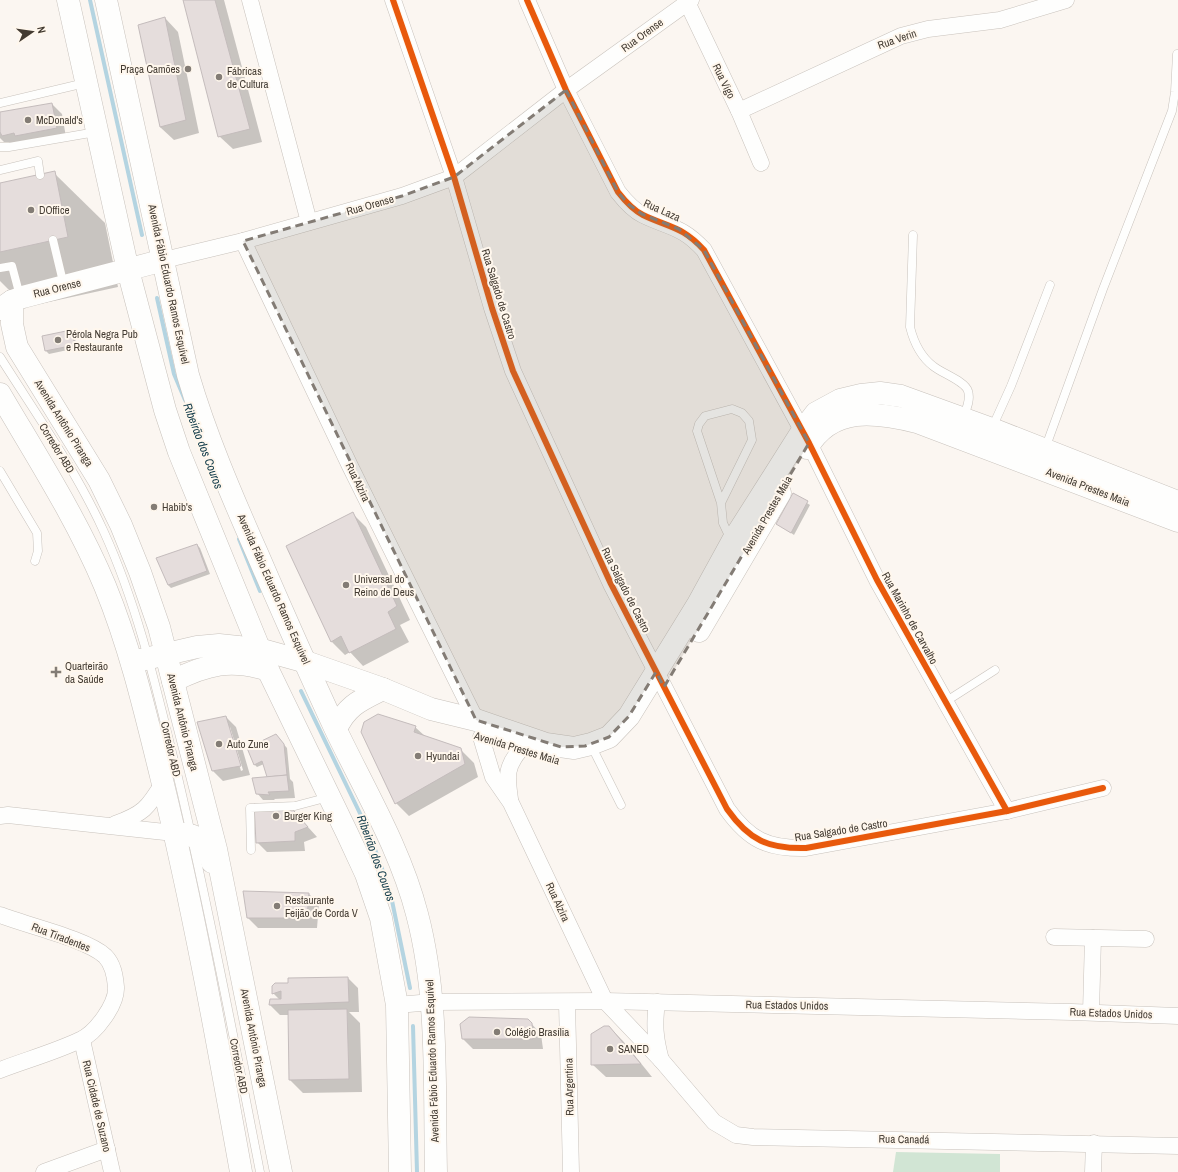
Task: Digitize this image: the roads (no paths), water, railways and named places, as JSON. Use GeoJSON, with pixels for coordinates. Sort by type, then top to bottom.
{"type":"FeatureCollection","features":[{"type":"Feature","properties":{"kind":"main road"},"geometry":{"type":"LineString","coordinates":[[68,0],[85,83],[128,270],[161,396],[178,452],[277,691],[366,874],[377,905],[397,1005],[400,1172]]}},
{"type":"Feature","properties":{"kind":"main road","name":"Avenida Fábio Eduardo Ramos Esquível"},"geometry":{"type":"LineString","coordinates":[[106,0],[188,375],[202,422],[236,505],[336,729],[380,816],[403,871],[420,927],[426,950],[432,1002],[436,1172]]}},
{"type":"Feature","properties":{"kind":"main road","name":"Rua Orense"},"geometry":{"type":"LineString","coordinates":[[11,302],[64,286],[164,260]]}},
{"type":"Feature","properties":{"kind":"main road","name":"Avenida Antônio Piranga"},"geometry":{"type":"LineString","coordinates":[[11,302],[12,324],[17,347],[99,480],[118,518],[140,572],[163,783],[183,833],[211,1005],[241,1172]]}},
{"type":"Feature","properties":{"kind":"main road","name":"Avenida Antônio Piranga"},"geometry":{"type":"LineString","coordinates":[[0,394],[9,415],[85,542],[105,586],[149,657],[173,681],[216,849],[281,1172]]}},
{"type":"Feature","properties":{"kind":"main road","name":"Avenida Prestes Maia"},"geometry":{"type":"LineString","coordinates":[[485,728],[520,750],[567,763],[594,751],[621,746],[633,735],[650,711],[660,680],[716,604],[739,546],[806,437],[816,413],[840,400],[874,394],[901,396],[992,429],[1178,502]]}},
{"type":"Feature","properties":{"kind":"main road","name":"Avenida Prestes Maia"},"geometry":{"type":"LineString","coordinates":[[806,437],[827,425],[846,417],[865,413],[898,417],[917,422],[1178,521]]}},
{"type":"Feature","properties":{"kind":"main road","name":"Avenida Prestes Maia"},"geometry":{"type":"LineString","coordinates":[[149,657],[219,645],[259,649],[306,662],[384,689],[431,709],[445,723],[485,728],[546,744],[594,751]]}},
{"type":"Feature","properties":{"kind":"main road"},"geometry":{"type":"LineString","coordinates":[[277,691],[282,679],[288,673],[299,664],[306,662]]}},
{"type":"Feature","properties":{"kind":"main road"},"geometry":{"type":"LineString","coordinates":[[173,681],[203,668],[220,664],[252,665],[268,670]]}},
{"type":"Feature","properties":{"kind":"main road"},"geometry":{"type":"LineString","coordinates":[[336,729],[346,712],[352,706],[358,701],[384,689]]}},
{"type":"Feature","properties":{"kind":"main road"},"geometry":{"type":"LineString","coordinates":[[183,833],[201,839],[207,848],[227,903]]}},
{"type":"Feature","properties":{"kind":"street"},"geometry":{"type":"LineString","coordinates":[[250,0],[309,222]]}},
{"type":"Feature","properties":{"kind":"street","name":"Rua Salgado de Castro"},"geometry":{"type":"LineString","coordinates":[[393,0],[454,177],[492,308],[513,371],[607,578],[727,809],[738,824],[750,835],[767,844],[786,848],[806,848],[1007,812],[1102,788]]}},
{"type":"Feature","properties":{"kind":"street","name":"Rua Laza"},"geometry":{"type":"LineString","coordinates":[[527,0],[566,90],[618,192],[628,204],[642,214],[680,229],[693,238],[704,250],[806,437]]}},
{"type":"Feature","properties":{"kind":"street","name":"Rua Verin"},"geometry":{"type":"LineString","coordinates":[[739,111],[901,36],[928,29],[1000,20],[1031,6],[1066,0]]}},
{"type":"Feature","properties":{"kind":"street","name":"Rua Orense"},"geometry":{"type":"LineString","coordinates":[[164,260],[243,241],[402,196],[454,177],[566,90],[688,1]]}},
{"type":"Feature","properties":{"kind":"street","name":"Rua Vigo"},"geometry":{"type":"LineString","coordinates":[[688,1],[739,111],[761,163]]}},
{"type":"Feature","properties":{"kind":"street","name":"Rua Alzira"},"geometry":{"type":"LineString","coordinates":[[243,241],[350,466],[485,728],[493,777],[511,803],[605,1001]]}},
{"type":"Feature","properties":{"kind":"street","name":"Rua Marinho de Carvalho"},"geometry":{"type":"LineString","coordinates":[[806,437],[877,580],[1007,812]]}},
{"type":"Feature","properties":{"kind":"street","name":"Rua Alzira"},"geometry":{"type":"LineString","coordinates":[[511,803],[508,770],[511,760],[520,750]]}},
{"type":"Feature","properties":{"kind":"street"},"geometry":{"type":"LineString","coordinates":[[111,825],[135,816],[144,810],[151,803],[163,783]]}},
{"type":"Feature","properties":{"kind":"street"},"geometry":{"type":"LineString","coordinates":[[0,816],[8,815],[183,833]]}},
{"type":"Feature","properties":{"kind":"street","name":"Rua Tiradentes"},"geometry":{"type":"LineString","coordinates":[[0,915],[86,944],[104,955],[111,965],[115,978],[116,992],[112,1006],[100,1022],[82,1040],[0,1070]]}},
{"type":"Feature","properties":{"kind":"street"},"geometry":{"type":"LineString","coordinates":[[1054,937],[1146,939]]}},
{"type":"Feature","properties":{"kind":"street"},"geometry":{"type":"LineString","coordinates":[[1091,1012],[1093,938]]}},
{"type":"Feature","properties":{"kind":"street","name":"Rua Estados Unidos"},"geometry":{"type":"LineString","coordinates":[[397,1005],[432,1002],[567,1003],[605,1001],[1091,1012],[1178,1016]]}},
{"type":"Feature","properties":{"kind":"street","name":"Rua Canadá"},"geometry":{"type":"LineString","coordinates":[[605,1001],[662,1061],[714,1122],[736,1135],[761,1137],[1178,1146]]}},
{"type":"Feature","properties":{"kind":"street","name":"Rua Canadá"},"geometry":{"type":"LineString","coordinates":[[657,1002],[654,1025],[655,1039],[662,1061]]}},
{"type":"Feature","properties":{"kind":"street","name":"Rua Argentina"},"geometry":{"type":"LineString","coordinates":[[567,1003],[571,1172]]}},
{"type":"Feature","properties":{"kind":"street","name":"Rua Cidade de Suzano"},"geometry":{"type":"LineString","coordinates":[[82,1040],[112,1172]]}},
{"type":"Feature","properties":{"kind":"street"},"geometry":{"type":"LineString","coordinates":[[1093,1172],[1094,1143]]}},
{"type":"Feature","properties":{"kind":"street"},"geometry":{"type":"LineString","coordinates":[[44,1172],[107,1149]]}},
{"type":"Feature","properties":{"kind":"lane"},"geometry":{"type":"LineString","coordinates":[[1045,450],[1104,289],[1172,111],[1175,92],[1177,54]]}},
{"type":"Feature","properties":{"kind":"lane"},"geometry":{"type":"LineString","coordinates":[[0,103],[85,83]]}},
{"type":"Feature","properties":{"kind":"lane"},"geometry":{"type":"LineString","coordinates":[[0,147],[9,147],[96,132]]}},
{"type":"Feature","properties":{"kind":"lane"},"geometry":{"type":"LineString","coordinates":[[0,170],[38,161],[40,175]]}},
{"type":"Feature","properties":{"kind":"lane"},"geometry":{"type":"LineString","coordinates":[[913,235],[910,327],[920,352],[933,366],[964,385],[968,390],[968,400],[963,418]]}},
{"type":"Feature","properties":{"kind":"lane"},"geometry":{"type":"LineString","coordinates":[[53,240],[64,286]]}},
{"type":"Feature","properties":{"kind":"lane"},"geometry":{"type":"LineString","coordinates":[[0,268],[12,266],[11,302]]}},
{"type":"Feature","properties":{"kind":"lane"},"geometry":{"type":"LineString","coordinates":[[992,429],[1011,386],[1050,285]]}},
{"type":"Feature","properties":{"kind":"lane","name":"Corredor ABD"},"geometry":{"type":"LineString","coordinates":[[0,357],[61,454],[104,531],[128,590],[149,657],[183,833],[228,1003],[260,1172]]}},
{"type":"Feature","properties":{"kind":"lane"},"geometry":{"type":"LineString","coordinates":[[721,503],[752,440],[749,421],[742,413],[732,409],[705,416],[699,424],[697,431],[721,503],[723,523],[739,546]]}},
{"type":"Feature","properties":{"kind":"lane"},"geometry":{"type":"LineString","coordinates":[[0,471],[37,533],[38,551],[35,561]]}},
{"type":"Feature","properties":{"kind":"lane"},"geometry":{"type":"LineString","coordinates":[[945,702],[995,670]]}},
{"type":"Feature","properties":{"kind":"lane"},"geometry":{"type":"LineString","coordinates":[[594,751],[621,805]]}},
{"type":"Feature","properties":{"kind":"lane"},"geometry":{"type":"LineString","coordinates":[[251,850],[250,808],[295,806],[329,797]]}},
{"type":"Feature","properties":{"kind":"waterway"},"geometry":{"type":"LineString","coordinates":[[90,0],[142,235]]}},
{"type":"Feature","properties":{"kind":"waterway","name":"Ribeirão dos Couros"},"geometry":{"type":"LineString","coordinates":[[157,298],[174,374],[185,400]]}},
{"type":"Feature","properties":{"kind":"waterway","name":"Ribeirão dos Couros"},"geometry":{"type":"LineString","coordinates":[[239,539],[260,591]]}},
{"type":"Feature","properties":{"kind":"waterway","name":"Ribeirão dos Couros"},"geometry":{"type":"LineString","coordinates":[[301,691],[368,830],[390,891],[410,988]]}},
{"type":"Feature","properties":{"kind":"waterway","name":"Ribeirão dos Couros"},"geometry":{"type":"LineString","coordinates":[[413,1026],[417,1172]]}},
{"type":"Feature","properties":{"kind":"place","name":"Praça Camões"},"geometry":{"type":"Point","coordinates":[188,69]}},
{"type":"Feature","properties":{"kind":"place","name":"Fábricas de Cultura"},"geometry":{"type":"Point","coordinates":[219,77]}},
{"type":"Feature","properties":{"kind":"place","name":"McDonald's"},"geometry":{"type":"Point","coordinates":[28,120]}},
{"type":"Feature","properties":{"kind":"place","name":"DOffice"},"geometry":{"type":"Point","coordinates":[31,210]}},
{"type":"Feature","properties":{"kind":"place","name":"Pérola Negra Pub e Restaurante"},"geometry":{"type":"Point","coordinates":[58,340]}},
{"type":"Feature","properties":{"kind":"place","name":"Habib's"},"geometry":{"type":"Point","coordinates":[154,507]}},
{"type":"Feature","properties":{"kind":"place","name":"Universal do Reino de Deus"},"geometry":{"type":"Point","coordinates":[346,585]}},
{"type":"Feature","properties":{"kind":"place","name":"Quarteirão da Saúde"},"geometry":{"type":"Point","coordinates":[56,672]}},
{"type":"Feature","properties":{"kind":"place","name":"Auto Zune"},"geometry":{"type":"Point","coordinates":[219,744]}},
{"type":"Feature","properties":{"kind":"place","name":"Hyundai"},"geometry":{"type":"Point","coordinates":[418,756]}},
{"type":"Feature","properties":{"kind":"place","name":"Burger King"},"geometry":{"type":"Point","coordinates":[276,816]}},
{"type":"Feature","properties":{"kind":"place","name":"Restaurante Feijão de Corda V"},"geometry":{"type":"Point","coordinates":[277,906]}},
{"type":"Feature","properties":{"kind":"place","name":"Colégio Brasília"},"geometry":{"type":"Point","coordinates":[497,1032]}},
{"type":"Feature","properties":{"kind":"place","name":"SANED"},"geometry":{"type":"Point","coordinates":[610,1049]}}]}
